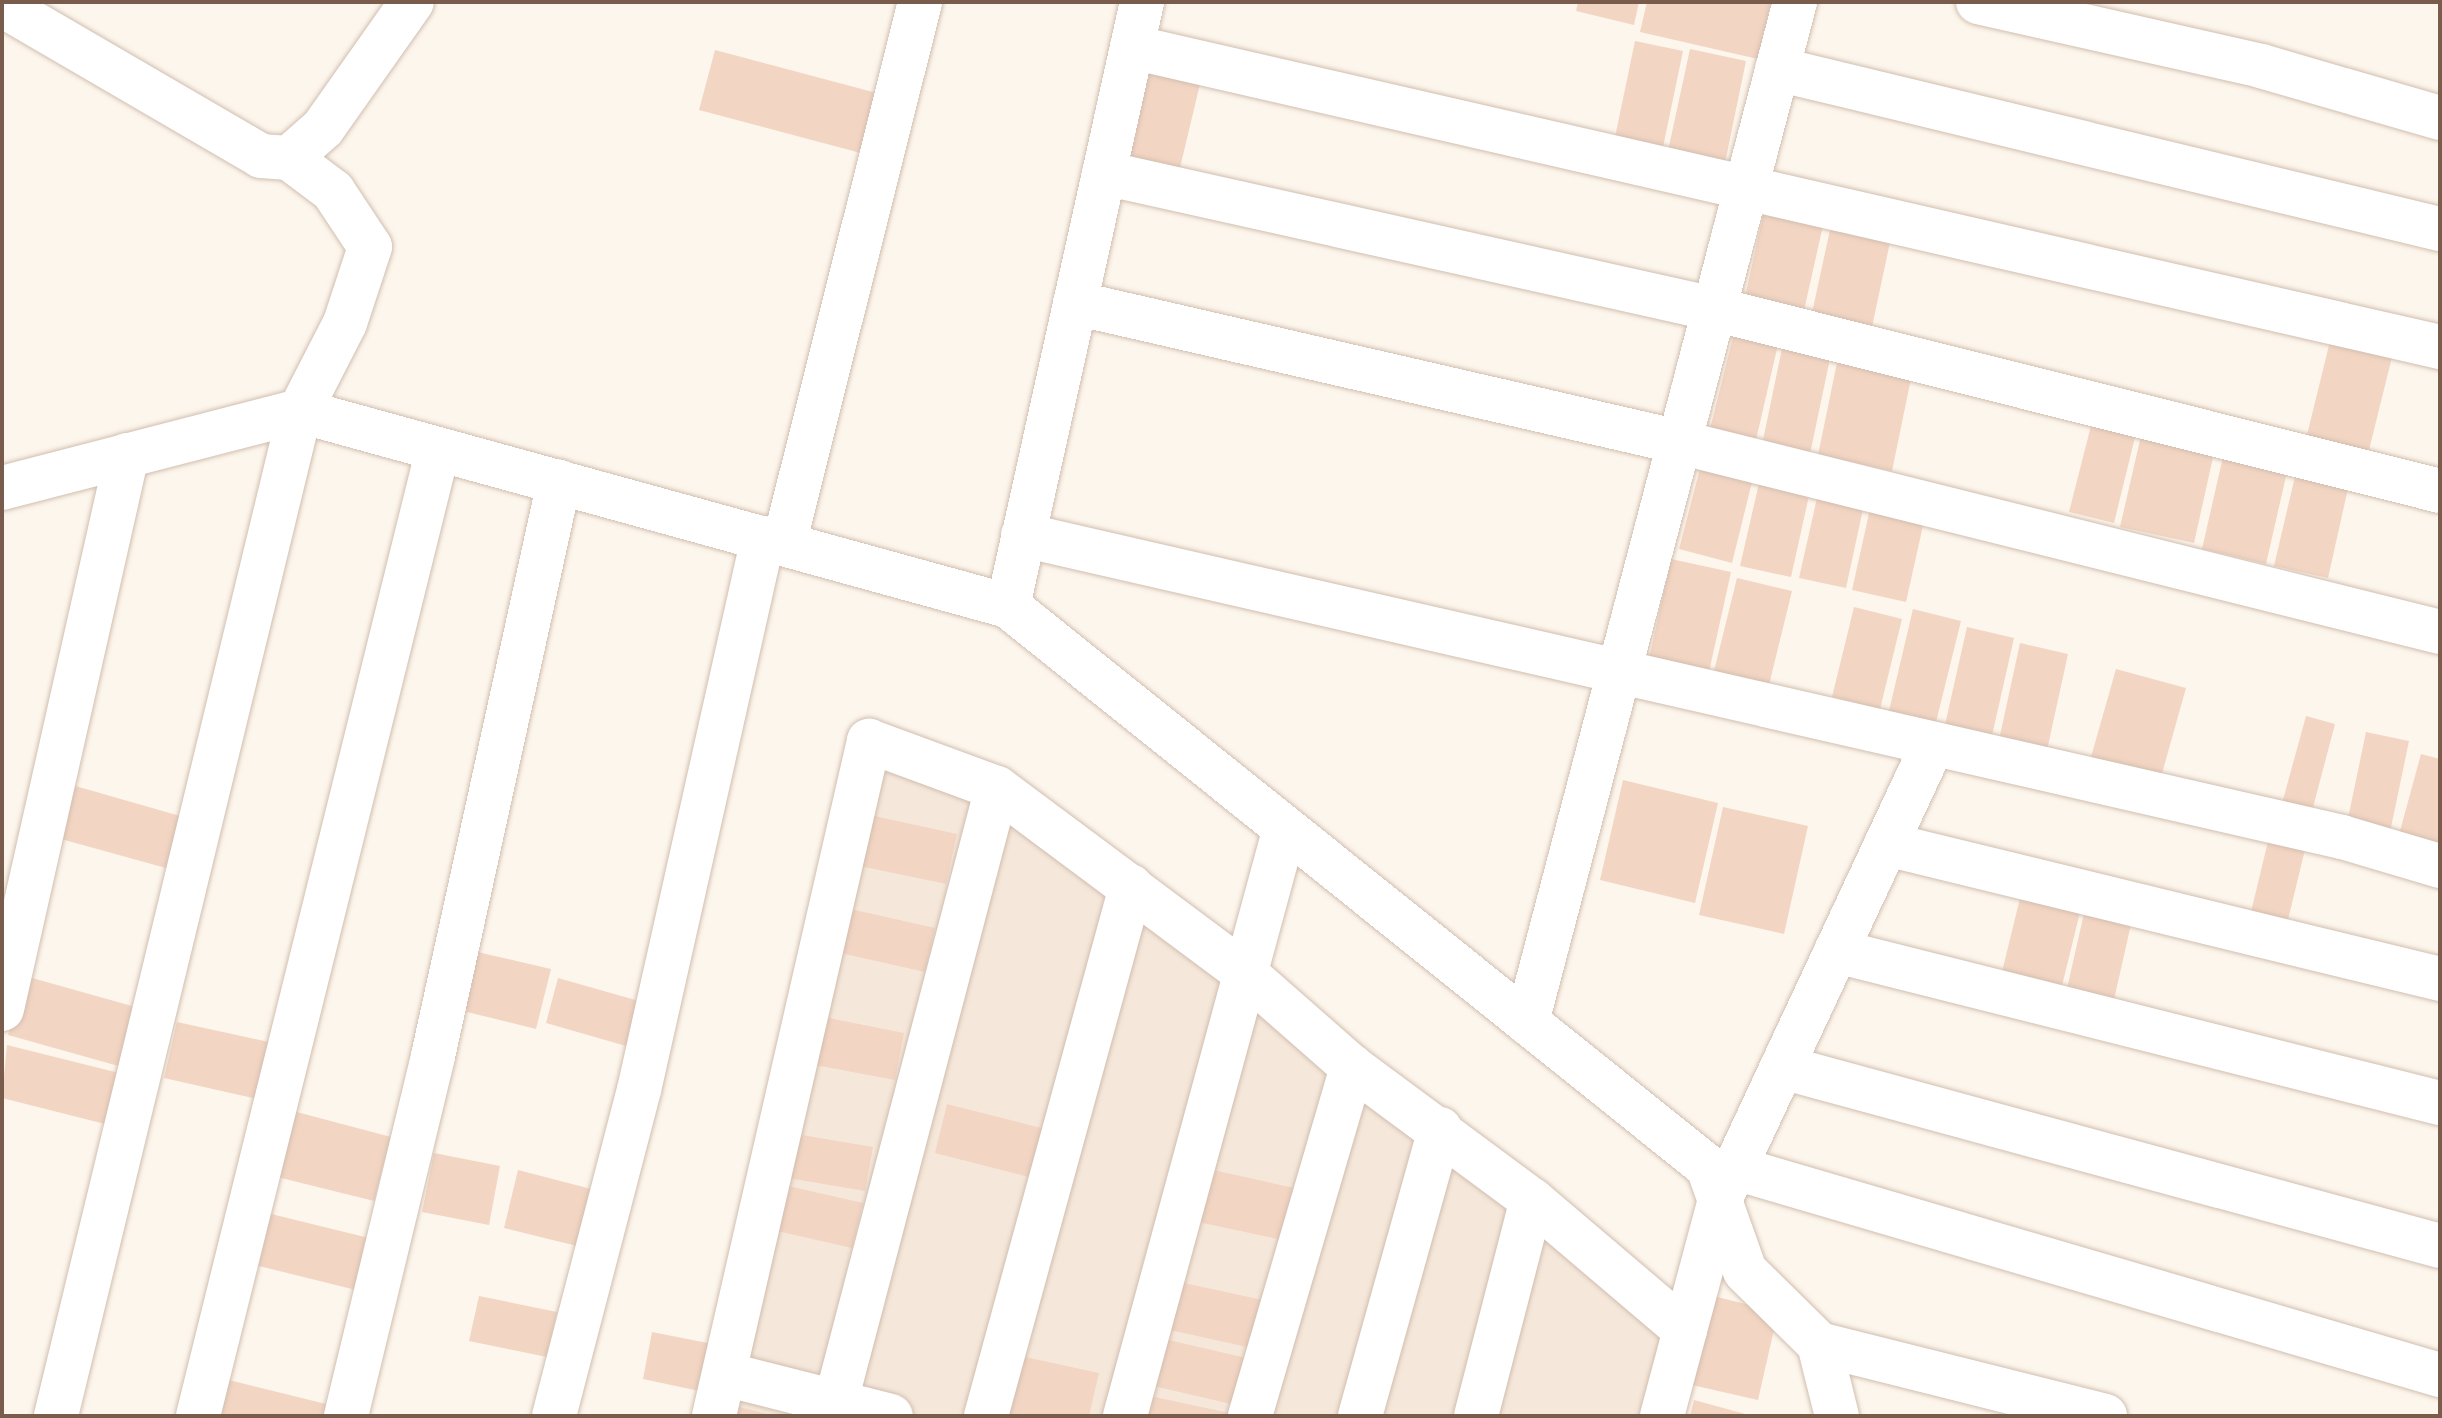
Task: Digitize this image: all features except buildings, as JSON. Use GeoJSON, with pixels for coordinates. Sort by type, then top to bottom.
{"type":"FeatureCollection","features":[{"type":"Feature","properties":{"kind":"street"},"geometry":{"type":"LineString","coordinates":[[289,158],[323,128],[412,2]]}},
{"type":"Feature","properties":{"kind":"street"},"geometry":{"type":"LineString","coordinates":[[554,1416],[639,1090],[773,541],[920,2]]}},
{"type":"Feature","properties":{"kind":"street"},"geometry":{"type":"LineString","coordinates":[[1008,606],[1142,2]]}},
{"type":"Feature","properties":{"kind":"street"},"geometry":{"type":"LineString","coordinates":[[1527,1022],[1795,2]]}},
{"type":"Feature","properties":{"kind":"street"},"geometry":{"type":"LineString","coordinates":[[1978,2],[2261,66],[2440,118]]}},
{"type":"Feature","properties":{"kind":"street"},"geometry":{"type":"LineString","coordinates":[[2,5],[261,156],[289,158],[333,191],[370,247],[345,323],[300,411],[56,1416]]}},
{"type":"Feature","properties":{"kind":"street"},"geometry":{"type":"LineString","coordinates":[[1132,47],[1747,185],[2440,347]]}},
{"type":"Feature","properties":{"kind":"street"},"geometry":{"type":"LineString","coordinates":[[1777,69],[2440,229]]}},
{"type":"Feature","properties":{"kind":"street"},"geometry":{"type":"LineString","coordinates":[[1104,173],[1714,309],[2440,491]]}},
{"type":"Feature","properties":{"kind":"street"},"geometry":{"type":"LineString","coordinates":[[1075,303],[1679,442],[2440,632]]}},
{"type":"Feature","properties":{"kind":"street"},"geometry":{"type":"LineString","coordinates":[[2,488],[300,411],[1008,606],[1727,1184],[2440,1375]]}},
{"type":"Feature","properties":{"kind":"street"},"geometry":{"type":"LineString","coordinates":[[198,1416],[438,449]]}},
{"type":"Feature","properties":{"kind":"street"},"geometry":{"type":"LineString","coordinates":[[2,1009],[127,455]]}},
{"type":"Feature","properties":{"kind":"street"},"geometry":{"type":"LineString","coordinates":[[346,1416],[433,1056],[559,482]]}},
{"type":"Feature","properties":{"kind":"street"},"geometry":{"type":"LineString","coordinates":[[1023,535],[2342,837],[2440,866]]}},
{"type":"Feature","properties":{"kind":"street"},"geometry":{"type":"LineString","coordinates":[[714,1416],[869,741],[997,788],[1245,973],[1352,1067],[1440,1129],[1532,1200],[1685,1330]]}},
{"type":"Feature","properties":{"kind":"street"},"geometry":{"type":"LineString","coordinates":[[1662,1416],[1727,1184],[1933,744]]}},
{"type":"Feature","properties":{"kind":"street"},"geometry":{"type":"LineString","coordinates":[[833,1410],[997,788]]}},
{"type":"Feature","properties":{"kind":"street"},"geometry":{"type":"LineString","coordinates":[[1125,1416],[1285,828]]}},
{"type":"Feature","properties":{"kind":"street"},"geometry":{"type":"LineString","coordinates":[[1886,844],[2440,979]]}},
{"type":"Feature","properties":{"kind":"street"},"geometry":{"type":"LineString","coordinates":[[986,1416],[1131,887]]}},
{"type":"Feature","properties":{"kind":"street"},"geometry":{"type":"LineString","coordinates":[[1836,951],[2440,1103]]}},
{"type":"Feature","properties":{"kind":"street"},"geometry":{"type":"LineString","coordinates":[[1250,1416],[1352,1067]]}},
{"type":"Feature","properties":{"kind":"street"},"geometry":{"type":"LineString","coordinates":[[1782,1067],[2440,1246]]}},
{"type":"Feature","properties":{"kind":"street"},"geometry":{"type":"LineString","coordinates":[[1360,1416],[1440,1129]]}},
{"type":"Feature","properties":{"kind":"street"},"geometry":{"type":"LineString","coordinates":[[1727,1184],[1745,1271],[1819,1344],[2105,1416]]}},
{"type":"Feature","properties":{"kind":"street"},"geometry":{"type":"LineString","coordinates":[[1476,1416],[1532,1200]]}},
{"type":"Feature","properties":{"kind":"street"},"geometry":{"type":"LineString","coordinates":[[1819,1344],[1837,1416]]}},
{"type":"Feature","properties":{"kind":"street"},"geometry":{"type":"LineString","coordinates":[[725,1374],[833,1410],[891,1416]]}},
{"type":"Feature","properties":{"kind":"shaded area"},"geometry":{"type":"Polygon","coordinates":[[[869,741],[998,788],[1685,1330],[1662,1416],[703,1416],[869,741]]]}}]}
